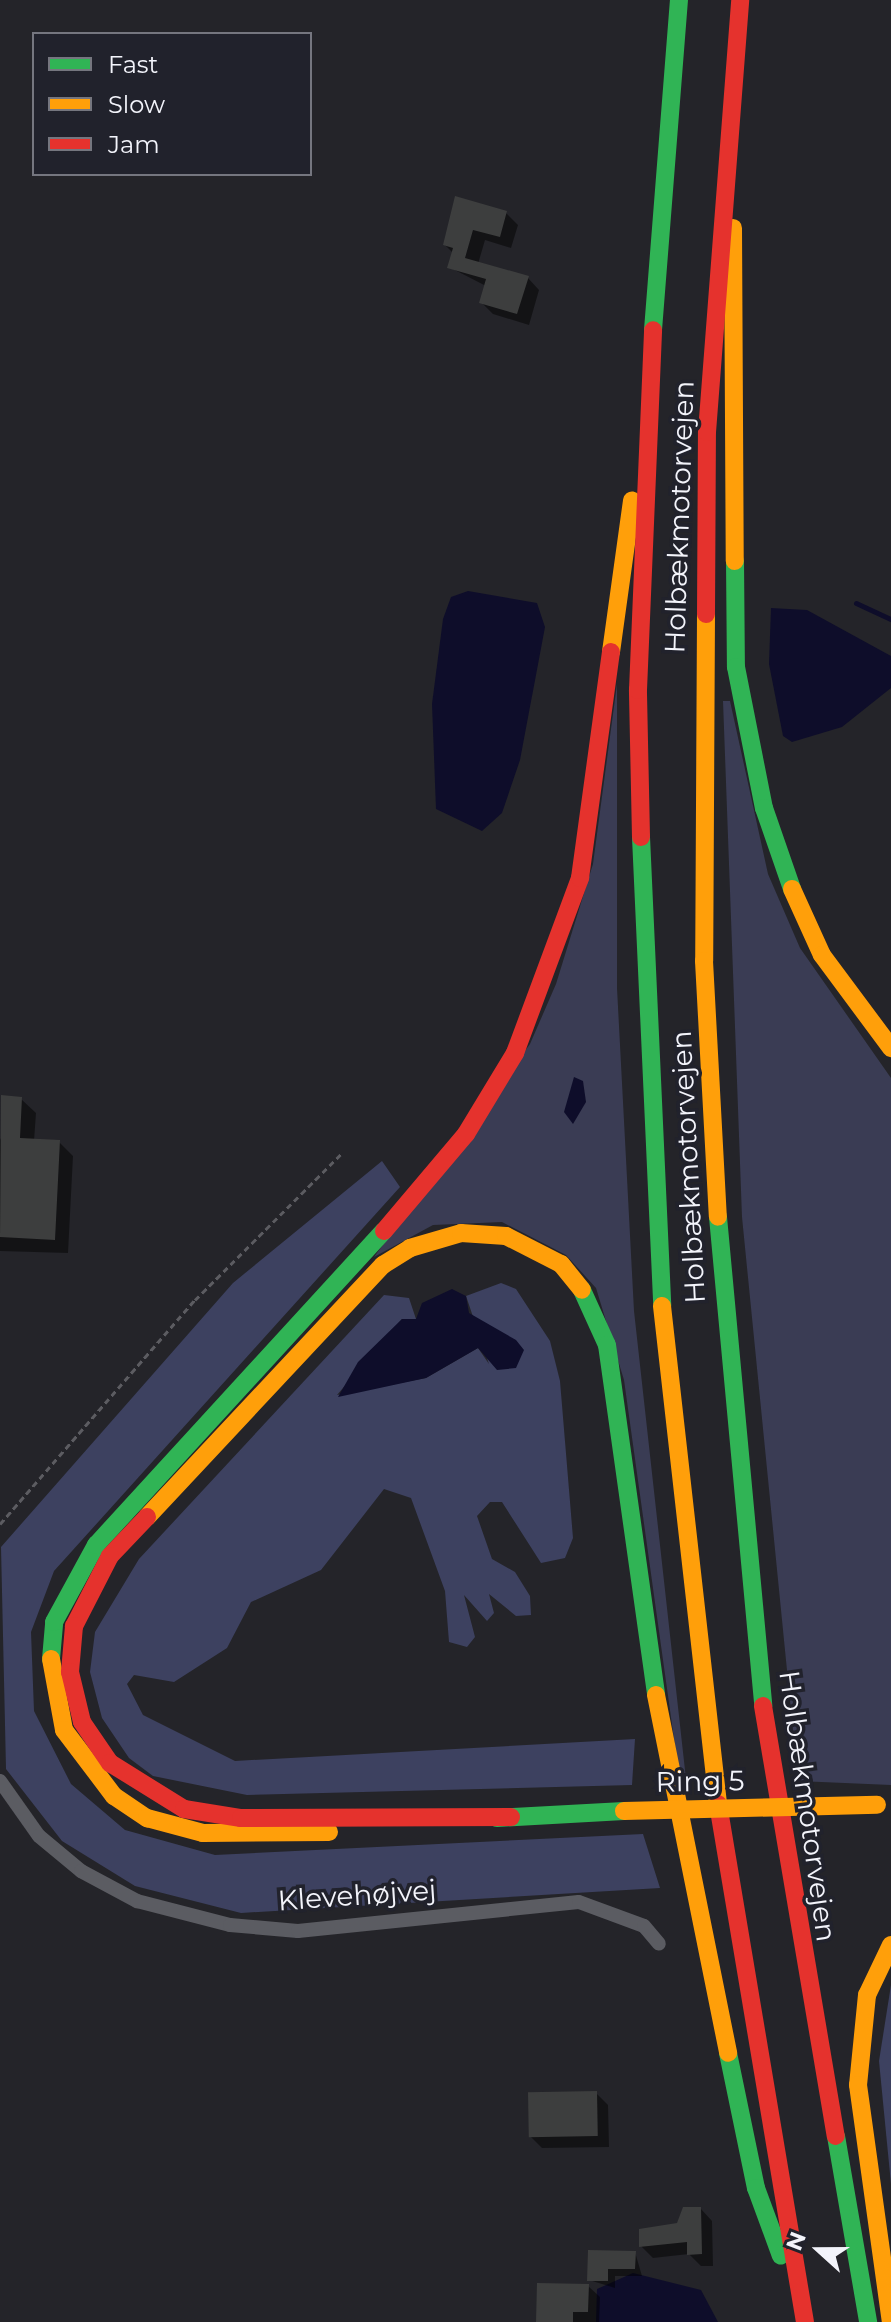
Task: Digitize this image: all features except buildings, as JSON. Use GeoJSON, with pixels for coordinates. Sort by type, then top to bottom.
{"type":"FeatureCollection","features":[{"type":"Feature","properties":{"kind":"highway","name":"Holbækmotorvejen"},"geometry":{"type":"LineString","coordinates":[[679,0],[646,427],[638,690],[643,947],[667,1391],[710,1762],[804,2322]]}},
{"type":"Feature","properties":{"kind":"highway","name":"Holbækmotorvejen"},"geometry":{"type":"LineString","coordinates":[[740,0],[727,121],[707,432],[703,711],[704,961],[729,1385],[766,1737],[868,2322]]}},
{"type":"Feature","properties":{"kind":"highway"},"geometry":{"type":"LineString","coordinates":[[727,121],[736,277],[736,667],[764,808],[788,880],[822,955],[891,1048]]}},
{"type":"Feature","properties":{"kind":"highway"},"geometry":{"type":"LineString","coordinates":[[511,1817],[239,1836],[147,1818],[114,1796],[76,1754],[55,1703],[51,1649],[78,1567],[408,1205],[466,1134],[515,1053],[580,878],[613,602],[646,427]]}},
{"type":"Feature","properties":{"kind":"highway"},"geometry":{"type":"LineString","coordinates":[[511,1817],[241,1818],[184,1809],[110,1763],[82,1722],[70,1672],[74,1626],[110,1556],[383,1265],[410,1248],[461,1233],[506,1236],[561,1264],[589,1298],[607,1345],[689,1875],[756,2188],[804,2322]]}},
{"type":"Feature","properties":{"kind":"highway","name":"Ring 5"},"geometry":{"type":"LineString","coordinates":[[511,1817],[884,1805]]}},
{"type":"Feature","properties":{"kind":"highway"},"geometry":{"type":"LineString","coordinates":[[891,1945],[867,1995],[858,2085],[891,2322]]}},
{"type":"Feature","properties":{"kind":"street","name":"Klevehøjvej"},"geometry":{"type":"LineString","coordinates":[[0,1781],[39,1836],[81,1871],[137,1901],[230,1925],[298,1931],[579,1902],[644,1926],[659,1944]]}},
{"type":"Feature","properties":{"kind":"path"},"geometry":{"type":"LineString","coordinates":[[0,1524],[195,1300],[343,1152]]}},
{"type":"Feature","properties":{"kind":"shaded area"},"geometry":{"type":"Polygon","coordinates":[[[468,591],[537,603],[545,627],[520,760],[502,813],[482,831],[436,809],[432,704],[443,619],[451,597],[468,591]]]}},
{"type":"Feature","properties":{"kind":"shaded area"},"geometry":{"type":"Polygon","coordinates":[[[771,608],[807,610],[891,656],[891,688],[842,727],[792,742],[783,736],[769,664],[771,608]]]}},
{"type":"Feature","properties":{"kind":"shaded area"},"geometry":{"type":"Polygon","coordinates":[[[617,684],[617,988],[634,1311],[687,1788],[681,1789],[624,1380],[596,1288],[566,1255],[502,1222],[433,1225],[374,1257],[530,1044],[556,984],[593,864],[617,684]]]}},
{"type":"Feature","properties":{"kind":"shaded area"},"geometry":{"type":"Polygon","coordinates":[[[723,701],[730,701],[768,874],[800,948],[891,1078],[891,1785],[798,1781],[742,1217],[723,701]]]}},
{"type":"Feature","properties":{"kind":"shaded area"},"geometry":{"type":"Polygon","coordinates":[[[574,1077],[583,1081],[586,1102],[573,1124],[564,1112],[574,1077]]]}},
{"type":"Feature","properties":{"kind":"shaded area"},"geometry":{"type":"Polygon","coordinates":[[[382,1161],[400,1187],[54,1571],[31,1632],[34,1711],[71,1784],[125,1830],[215,1855],[643,1834],[660,1888],[241,1913],[135,1886],[62,1841],[6,1769],[1,1547],[233,1283],[382,1161]]]}},
{"type":"Feature","properties":{"kind":"shaded area"},"geometry":{"type":"Polygon","coordinates":[[[501,1283],[516,1289],[550,1341],[560,1381],[573,1538],[565,1558],[541,1563],[502,1502],[490,1502],[477,1516],[492,1559],[515,1572],[530,1596],[531,1615],[516,1616],[489,1594],[494,1613],[487,1621],[464,1595],[475,1637],[467,1647],[449,1642],[445,1591],[411,1498],[384,1489],[321,1570],[251,1602],[227,1648],[174,1682],[134,1675],[127,1684],[143,1715],[235,1761],[635,1739],[632,1785],[247,1795],[153,1776],[129,1758],[102,1718],[90,1672],[95,1632],[139,1559],[384,1295],[409,1298],[416,1319],[402,1319],[337,1395],[426,1378],[478,1348],[489,1364],[466,1296],[501,1283]]]}},
{"type":"Feature","properties":{"kind":"shaded area"},"geometry":{"type":"Polygon","coordinates":[[[452,1289],[466,1296],[469,1313],[516,1340],[524,1350],[516,1368],[497,1370],[478,1348],[426,1378],[338,1397],[358,1362],[402,1319],[416,1319],[422,1303],[452,1289]]]}},
{"type":"Feature","properties":{"kind":"shaded area"},"geometry":{"type":"Polygon","coordinates":[[[891,1985],[891,2184],[879,2061],[891,1985]]]}},
{"type":"Feature","properties":{"kind":"shaded area"},"geometry":{"type":"Polygon","coordinates":[[[633,2273],[701,2290],[718,2322],[596,2322],[597,2289],[633,2273]]]}},
{"type":"Feature","properties":{"kind":"waterway"},"geometry":{"type":"LineString","coordinates":[[856,603],[891,619]]}},
{"type":"Feature","properties":{"kind":"traffic: fast"},"geometry":{"type":"LineString","coordinates":[[653,330],[679,0]]}},
{"type":"Feature","properties":{"kind":"traffic: fast"},"geometry":{"type":"LineString","coordinates":[[735,561],[736,667],[764,808],[792,889]]}},
{"type":"Feature","properties":{"kind":"traffic: fast"},"geometry":{"type":"LineString","coordinates":[[641,837],[662,1306]]}},
{"type":"Feature","properties":{"kind":"traffic: fast"},"geometry":{"type":"LineString","coordinates":[[718,1217],[763,1706]]}},
{"type":"Feature","properties":{"kind":"traffic: fast"},"geometry":{"type":"LineString","coordinates":[[51,1659],[54,1622],[96,1545],[384,1231]]}},
{"type":"Feature","properties":{"kind":"traffic: fast"},"geometry":{"type":"LineString","coordinates":[[582,1290],[607,1345],[656,1695]]}},
{"type":"Feature","properties":{"kind":"traffic: fast"},"geometry":{"type":"LineString","coordinates":[[497,1818],[624,1811]]}},
{"type":"Feature","properties":{"kind":"traffic: fast"},"geometry":{"type":"LineString","coordinates":[[728,2053],[756,2188],[781,2256]]}},
{"type":"Feature","properties":{"kind":"traffic: fast"},"geometry":{"type":"LineString","coordinates":[[836,2136],[868,2322]]}},
{"type":"Feature","properties":{"kind":"traffic: slow"},"geometry":{"type":"LineString","coordinates":[[733,228],[735,561]]}},
{"type":"Feature","properties":{"kind":"traffic: slow"},"geometry":{"type":"LineString","coordinates":[[611,652],[632,500]]}},
{"type":"Feature","properties":{"kind":"traffic: slow"},"geometry":{"type":"LineString","coordinates":[[706,614],[704,961],[718,1217]]}},
{"type":"Feature","properties":{"kind":"traffic: slow"},"geometry":{"type":"LineString","coordinates":[[792,889],[822,955],[891,1048]]}},
{"type":"Feature","properties":{"kind":"traffic: slow"},"geometry":{"type":"LineString","coordinates":[[147,1517],[383,1265],[410,1248],[461,1233],[506,1236],[561,1264],[582,1290]]}},
{"type":"Feature","properties":{"kind":"traffic: slow"},"geometry":{"type":"LineString","coordinates":[[662,1306],[718,1804]]}},
{"type":"Feature","properties":{"kind":"traffic: slow"},"geometry":{"type":"LineString","coordinates":[[51,1659],[64,1730],[114,1796],[147,1818],[203,1833],[329,1832]]}},
{"type":"Feature","properties":{"kind":"traffic: slow"},"geometry":{"type":"LineString","coordinates":[[656,1695],[728,2053]]}},
{"type":"Feature","properties":{"kind":"traffic: slow"},"geometry":{"type":"LineString","coordinates":[[624,1811],[877,1805]]}},
{"type":"Feature","properties":{"kind":"traffic: slow"},"geometry":{"type":"LineString","coordinates":[[891,1945],[867,1995],[858,2085],[891,2322]]}},
{"type":"Feature","properties":{"kind":"traffic: jam"},"geometry":{"type":"LineString","coordinates":[[706,614],[707,432],[740,0]]}},
{"type":"Feature","properties":{"kind":"traffic: jam"},"geometry":{"type":"LineString","coordinates":[[641,837],[638,690],[653,330]]}},
{"type":"Feature","properties":{"kind":"traffic: jam"},"geometry":{"type":"LineString","coordinates":[[384,1231],[466,1134],[515,1053],[580,878],[611,652]]}},
{"type":"Feature","properties":{"kind":"traffic: jam"},"geometry":{"type":"LineString","coordinates":[[147,1517],[110,1556],[74,1626],[70,1672],[82,1722],[110,1763],[184,1809],[241,1818],[511,1817]]}},
{"type":"Feature","properties":{"kind":"traffic: jam"},"geometry":{"type":"LineString","coordinates":[[763,1706],[836,2136]]}},
{"type":"Feature","properties":{"kind":"traffic: jam"},"geometry":{"type":"LineString","coordinates":[[718,1804],[805,2322]]}}]}
